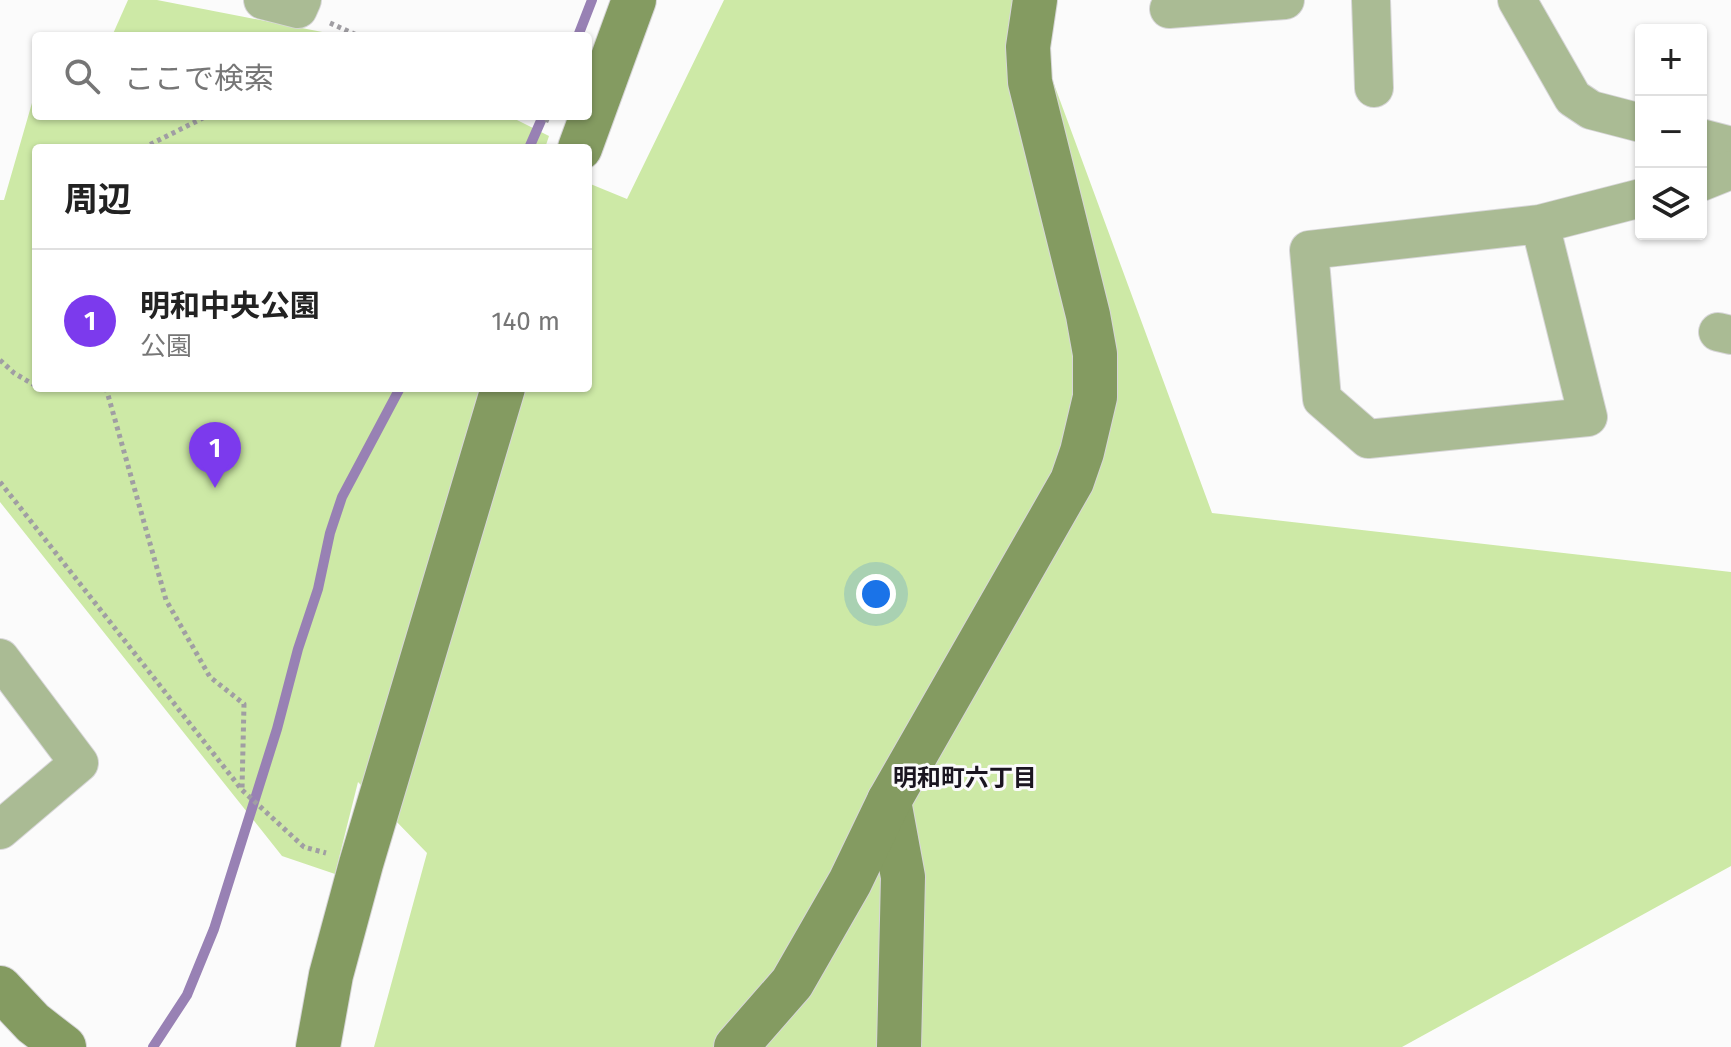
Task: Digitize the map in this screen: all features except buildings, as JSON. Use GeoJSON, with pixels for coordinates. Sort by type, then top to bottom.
{"type":"FeatureCollection","features":[{"type":"Feature","properties":{"kind":"street"},"geometry":{"type":"LineString","coordinates":[[263,0],[298,9],[302,0]]}},
{"type":"Feature","properties":{"kind":"street"},"geometry":{"type":"LineString","coordinates":[[592,115],[634,0]]}},
{"type":"Feature","properties":{"kind":"street"},"geometry":{"type":"LineString","coordinates":[[736,1047],[792,983],[850,882],[889,801],[1072,481],[1082,452],[1095,397],[1095,354],[1030,82],[1028,47],[1035,0]]}},
{"type":"Feature","properties":{"kind":"street"},"geometry":{"type":"LineString","coordinates":[[1169,9],[1285,0]]}},
{"type":"Feature","properties":{"kind":"street"},"geometry":{"type":"LineString","coordinates":[[1371,0],[1374,88]]}},
{"type":"Feature","properties":{"kind":"street"},"geometry":{"type":"LineString","coordinates":[[1517,0],[1573,98],[1591,110],[1635,121]]}},
{"type":"Feature","properties":{"kind":"street"},"geometry":{"type":"LineString","coordinates":[[581,144],[590,120]]}},
{"type":"Feature","properties":{"kind":"street"},"geometry":{"type":"LineString","coordinates":[[1707,140],[1731,146]]}},
{"type":"Feature","properties":{"kind":"street"},"geometry":{"type":"LineString","coordinates":[[1707,180],[1731,170]]}},
{"type":"Feature","properties":{"kind":"street"},"geometry":{"type":"LineString","coordinates":[[1540,224],[1588,417],[1368,439],[1322,399],[1309,250],[1540,224],[1635,200]]}},
{"type":"Feature","properties":{"kind":"street"},"geometry":{"type":"LineString","coordinates":[[318,1047],[331,975],[361,864],[502,392]]}},
{"type":"Feature","properties":{"kind":"street"},"geometry":{"type":"LineString","coordinates":[[0,658],[79,763],[0,830]]}},
{"type":"Feature","properties":{"kind":"street"},"geometry":{"type":"LineString","coordinates":[[889,801],[903,877],[899,1047]]}},
{"type":"Feature","properties":{"kind":"street"},"geometry":{"type":"LineString","coordinates":[[0,988],[33,1023],[64,1047]]}},
{"type":"Feature","properties":{"kind":"path"},"geometry":{"type":"LineString","coordinates":[[151,144],[199,120]]}},
{"type":"Feature","properties":{"kind":"path"},"geometry":{"type":"LineString","coordinates":[[0,360],[32,384]]}},
{"type":"Feature","properties":{"kind":"path"},"geometry":{"type":"LineString","coordinates":[[107,392],[166,600],[210,677],[244,704],[242,790]]}},
{"type":"Feature","properties":{"kind":"path"},"geometry":{"type":"LineString","coordinates":[[0,482],[242,790],[304,847],[361,864]]}},
{"type":"Feature","properties":{"kind":"green space"},"geometry":{"type":"Polygon","coordinates":[[[128,0],[157,0],[322,32],[114,32],[128,0]]]}},
{"type":"Feature","properties":{"kind":"green space"},"geometry":{"type":"Polygon","coordinates":[[[724,0],[1023,0],[1212,513],[1731,572],[1731,866],[1402,1047],[374,1047],[427,853],[358,782],[335,874],[282,856],[0,502],[0,200],[4,200],[32,103],[32,120],[517,120],[549,136],[546,144],[32,144],[32,392],[592,392],[592,185],[627,199],[724,0]]]}},
{"type":"Feature","properties":{"kind":"waterway"},"geometry":{"type":"LineString","coordinates":[[580,32],[592,0]]}},
{"type":"Feature","properties":{"kind":"waterway"},"geometry":{"type":"LineString","coordinates":[[531,144],[541,120]]}},
{"type":"Feature","properties":{"kind":"waterway"},"geometry":{"type":"LineString","coordinates":[[153,1047],[187,995],[214,929],[277,729],[342,497],[398,392]]}},
{"type":"Feature","properties":{"kind":"place","name":"明和中央公園"},"geometry":{"type":"Point","coordinates":[215,488]}},
{"type":"Feature","properties":{"kind":"district","name":"明和町六丁目"},"geometry":{"type":"Point","coordinates":[965,778]}}]}
